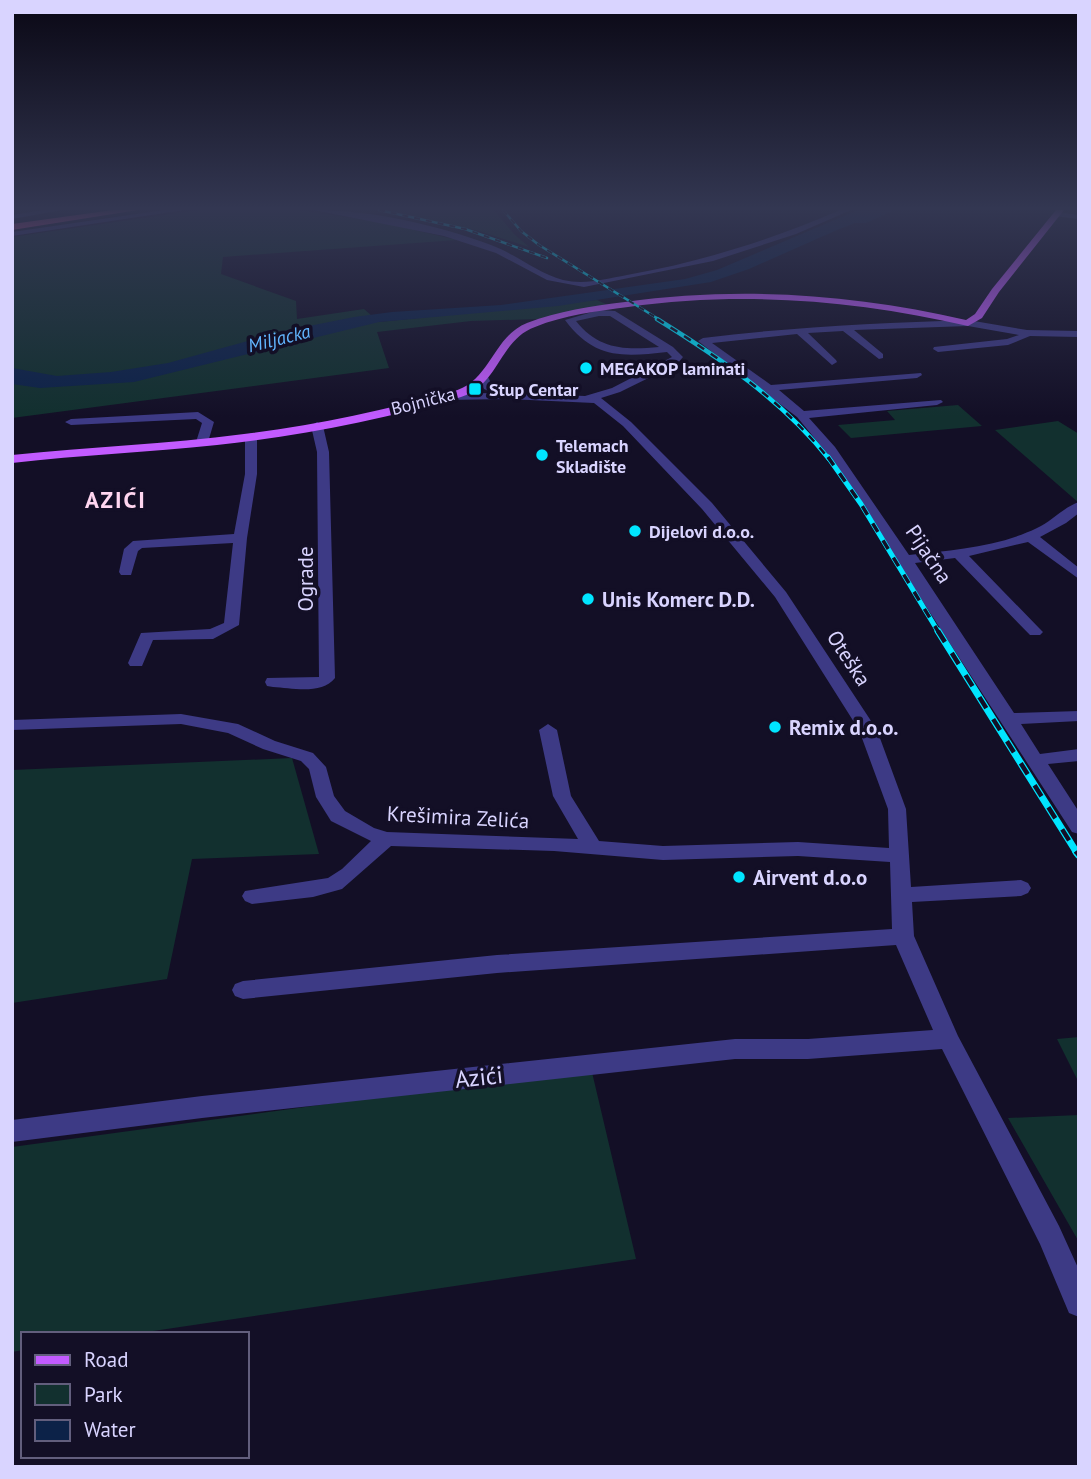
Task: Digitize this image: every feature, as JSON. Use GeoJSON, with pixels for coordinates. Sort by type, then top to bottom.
{"type":"FeatureCollection","features":[{"type":"Feature","properties":{"kind":"main road"},"geometry":{"type":"LineString","coordinates":[[484,379],[512,334],[524,327],[590,310],[661,300],[731,297],[817,299],[892,307],[968,323],[981,313],[1005,279]]}},
{"type":"Feature","properties":{"kind":"main road","name":"Bojnička"},"geometry":{"type":"LineString","coordinates":[[12,459],[251,437],[445,397],[469,390],[484,379]]}},
{"type":"Feature","properties":{"kind":"street"},"geometry":{"type":"LineString","coordinates":[[553,279],[578,285],[616,279]]}},
{"type":"Feature","properties":{"kind":"street"},"geometry":{"type":"LineString","coordinates":[[445,397],[589,398],[616,390],[678,357],[669,349],[612,313],[599,313],[570,320],[594,345],[603,350],[623,353],[669,349]]}},
{"type":"Feature","properties":{"kind":"street"},"geometry":{"type":"LineString","coordinates":[[800,331],[968,323],[1027,333],[1079,334]]}},
{"type":"Feature","properties":{"kind":"street"},"geometry":{"type":"LineString","coordinates":[[845,327],[879,356]]}},
{"type":"Feature","properties":{"kind":"street"},"geometry":{"type":"LineString","coordinates":[[800,331],[832,362]]}},
{"type":"Feature","properties":{"kind":"street","name":"Pijačna"},"geometry":{"type":"LineString","coordinates":[[800,331],[703,341],[769,388],[801,415],[831,450],[1079,827]]}},
{"type":"Feature","properties":{"kind":"street"},"geometry":{"type":"LineString","coordinates":[[938,349],[1020,340],[1027,333]]}},
{"type":"Feature","properties":{"kind":"street"},"geometry":{"type":"LineString","coordinates":[[769,388],[916,375]]}},
{"type":"Feature","properties":{"kind":"street"},"geometry":{"type":"LineString","coordinates":[[484,379],[493,390],[510,396]]}},
{"type":"Feature","properties":{"kind":"street","name":"Oteška"},"geometry":{"type":"LineString","coordinates":[[589,398],[597,400],[627,424],[731,533],[775,586],[868,730],[897,809],[903,936],[948,1039],[1050,1235],[1079,1303]]}},
{"type":"Feature","properties":{"kind":"street"},"geometry":{"type":"LineString","coordinates":[[801,415],[937,402]]}},
{"type":"Feature","properties":{"kind":"street"},"geometry":{"type":"LineString","coordinates":[[71,422],[198,415],[208,422],[202,442]]}},
{"type":"Feature","properties":{"kind":"street","name":"Ograde"},"geometry":{"type":"LineString","coordinates":[[273,682],[313,684],[327,678],[323,452],[317,425]]}},
{"type":"Feature","properties":{"kind":"street"},"geometry":{"type":"LineString","coordinates":[[136,663],[147,636],[213,634],[231,625],[240,538],[251,474],[251,437]]}},
{"type":"Feature","properties":{"kind":"street"},"geometry":{"type":"LineString","coordinates":[[905,560],[958,553],[1030,536],[1051,527],[1079,506]]}},
{"type":"Feature","properties":{"kind":"street"},"geometry":{"type":"LineString","coordinates":[[1030,536],[1079,575]]}},
{"type":"Feature","properties":{"kind":"street"},"geometry":{"type":"LineString","coordinates":[[126,572],[131,549],[138,544],[240,538]]}},
{"type":"Feature","properties":{"kind":"street"},"geometry":{"type":"LineString","coordinates":[[958,553],[1035,632]]}},
{"type":"Feature","properties":{"kind":"street"},"geometry":{"type":"LineString","coordinates":[[1009,719],[1079,716]]}},
{"type":"Feature","properties":{"kind":"street","name":"Krešimira Zelića"},"geometry":{"type":"LineString","coordinates":[[12,724],[181,719],[232,728],[269,745],[307,757],[317,767],[326,797],[338,816],[367,833],[387,839],[592,846],[663,853],[798,849],[898,856]]}},
{"type":"Feature","properties":{"kind":"street"},"geometry":{"type":"LineString","coordinates":[[548,730],[562,796],[592,846]]}},
{"type":"Feature","properties":{"kind":"street"},"geometry":{"type":"LineString","coordinates":[[1035,760],[1079,755]]}},
{"type":"Feature","properties":{"kind":"street"},"geometry":{"type":"LineString","coordinates":[[252,896],[332,886],[352,871],[371,849],[387,839]]}},
{"type":"Feature","properties":{"kind":"street"},"geometry":{"type":"LineString","coordinates":[[901,895],[1021,888]]}},
{"type":"Feature","properties":{"kind":"street"},"geometry":{"type":"LineString","coordinates":[[243,990],[497,964],[903,936]]}},
{"type":"Feature","properties":{"kind":"street","name":"Azići"},"geometry":{"type":"LineString","coordinates":[[12,1130],[735,1049],[808,1049],[948,1039]]}},
{"type":"Feature","properties":{"kind":"green space"},"geometry":{"type":"Polygon","coordinates":[[[12,279],[235,279],[296,301],[297,319],[364,309],[379,322],[597,300],[610,306],[540,319],[471,321],[377,332],[389,368],[12,418],[12,279]]]}},
{"type":"Feature","properties":{"kind":"green space"},"geometry":{"type":"Polygon","coordinates":[[[958,405],[982,426],[851,438],[838,425],[895,420],[887,411],[958,405]]]}},
{"type":"Feature","properties":{"kind":"green space"},"geometry":{"type":"Polygon","coordinates":[[[1058,421],[1079,434],[1079,503],[995,430],[1058,421]]]}},
{"type":"Feature","properties":{"kind":"green space"},"geometry":{"type":"Polygon","coordinates":[[[292,758],[319,854],[192,859],[167,979],[12,1003],[12,770],[292,758]]]}},
{"type":"Feature","properties":{"kind":"green space"},"geometry":{"type":"Polygon","coordinates":[[[1079,1037],[1079,1083],[1057,1039],[1079,1037]]]}},
{"type":"Feature","properties":{"kind":"green space"},"geometry":{"type":"Polygon","coordinates":[[[591,1068],[636,1259],[146,1332],[21,1332],[21,1350],[12,1352],[12,1147],[591,1068]]]}},
{"type":"Feature","properties":{"kind":"green space"},"geometry":{"type":"Polygon","coordinates":[[[1079,1115],[1079,1242],[1008,1118],[1079,1115]]]}},
{"type":"Feature","properties":{"kind":"water","name":"Miljacka"},"geometry":{"type":"Polygon","coordinates":[[[685,279],[720,279],[558,306],[379,322],[134,382],[40,388],[12,384],[12,368],[57,376],[111,372],[168,363],[284,331],[354,317],[501,305],[685,279]]]}},
{"type":"Feature","properties":{"kind":"railway"},"geometry":{"type":"LineString","coordinates":[[594,279],[660,320]]}},
{"type":"Feature","properties":{"kind":"railway"},"geometry":{"type":"LineString","coordinates":[[657,319],[704,349],[771,399],[829,459]]}},
{"type":"Feature","properties":{"kind":"railway"},"geometry":{"type":"LineString","coordinates":[[828,457],[861,504],[939,633]]}},
{"type":"Feature","properties":{"kind":"railway"},"geometry":{"type":"LineString","coordinates":[[938,631],[1077,853]]}},
{"type":"Feature","properties":{"kind":"railway"},"geometry":{"type":"LineString","coordinates":[[1076,851],[1079,855]]}},
{"type":"Feature","properties":{"kind":"place","name":"MEGAKOP laminati"},"geometry":{"type":"Point","coordinates":[586,368]}},
{"type":"Feature","properties":{"kind":"place","name":"Stup Centar"},"geometry":{"type":"Point","coordinates":[475,389]}},
{"type":"Feature","properties":{"kind":"place","name":"Telemach Skladište"},"geometry":{"type":"Point","coordinates":[542,455]}},
{"type":"Feature","properties":{"kind":"place","name":"Dijelovi d.o.o."},"geometry":{"type":"Point","coordinates":[635,531]}},
{"type":"Feature","properties":{"kind":"place","name":"Unis Komerc D.D."},"geometry":{"type":"Point","coordinates":[588,599]}},
{"type":"Feature","properties":{"kind":"place","name":"Remix d.o.o."},"geometry":{"type":"Point","coordinates":[775,727]}},
{"type":"Feature","properties":{"kind":"place","name":"Airvent d.o.o"},"geometry":{"type":"Point","coordinates":[739,877]}},
{"type":"Feature","properties":{"kind":"district","name":"AZIĆI"},"geometry":{"type":"Point","coordinates":[116,499]}}]}
